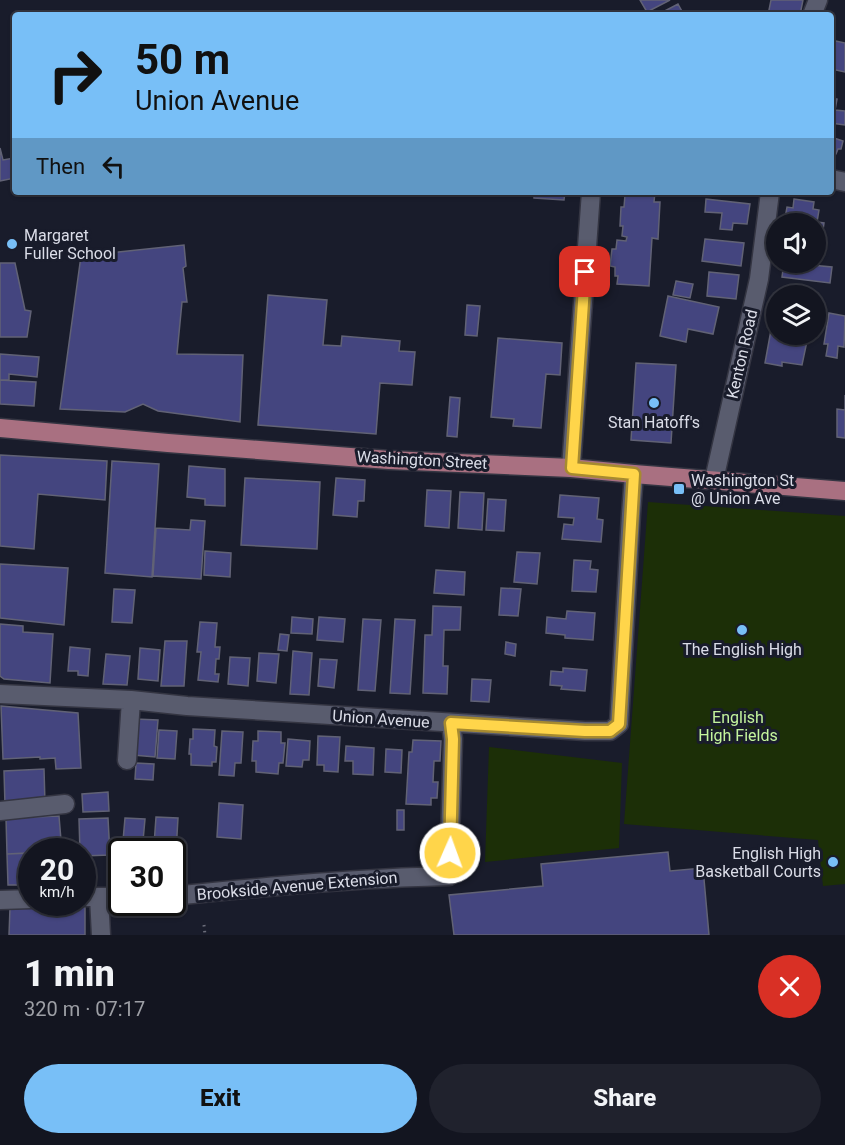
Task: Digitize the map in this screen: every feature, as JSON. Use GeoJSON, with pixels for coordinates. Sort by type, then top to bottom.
{"type":"FeatureCollection","features":[{"type":"Feature","properties":{"kind":"main road","name":"Washington Street"},"geometry":{"type":"LineString","coordinates":[[0,428],[389,460],[572,468],[845,491]]}},
{"type":"Feature","properties":{"kind":"street"},"geometry":{"type":"LineString","coordinates":[[572,468],[591,195]]}},
{"type":"Feature","properties":{"kind":"street","name":"Kenton Road"},"geometry":{"type":"LineString","coordinates":[[714,480],[759,279],[770,195]]}},
{"type":"Feature","properties":{"kind":"street","name":"Union Avenue"},"geometry":{"type":"LineString","coordinates":[[0,694],[131,700],[188,706],[610,731],[619,724],[634,474]]}},
{"type":"Feature","properties":{"kind":"street"},"geometry":{"type":"LineString","coordinates":[[127,760],[131,700]]}},
{"type":"Feature","properties":{"kind":"street","name":"Brookside Avenue Extension"},"geometry":{"type":"LineString","coordinates":[[186,895],[290,884],[390,877],[449,876],[453,739],[451,723]]}},
{"type":"Feature","properties":{"kind":"street"},"geometry":{"type":"LineString","coordinates":[[0,811],[65,804]]}},
{"type":"Feature","properties":{"kind":"street"},"geometry":{"type":"LineString","coordinates":[[0,900],[18,899]]}},
{"type":"Feature","properties":{"kind":"street"},"geometry":{"type":"LineString","coordinates":[[96,916],[101,935]]}},
{"type":"Feature","properties":{"kind":"path"},"geometry":{"type":"LineString","coordinates":[[204,925],[205,935]]}},
{"type":"Feature","properties":{"kind":"green space","name":"English High Fields"},"geometry":{"type":"Polygon","coordinates":[[[648,502],[845,516],[845,884],[823,886],[818,840],[624,824],[648,502]]]}},
{"type":"Feature","properties":{"kind":"green space"},"geometry":{"type":"Polygon","coordinates":[[[489,747],[622,763],[619,848],[485,862],[489,747]]]}},
{"type":"Feature","properties":{"kind":"building"},"geometry":{"type":"Polygon","coordinates":[[[640,0],[670,0],[647,12],[640,0]]]}},
{"type":"Feature","properties":{"kind":"building"},"geometry":{"type":"Polygon","coordinates":[[[771,0],[803,0],[801,12],[769,12],[771,0]]]}},
{"type":"Feature","properties":{"kind":"building"},"geometry":{"type":"Polygon","coordinates":[[[678,4],[682,12],[663,12],[678,4]]]}},
{"type":"Feature","properties":{"kind":"building"},"geometry":{"type":"Polygon","coordinates":[[[834,41],[845,43],[845,72],[834,70],[834,41]]]}},
{"type":"Feature","properties":{"kind":"building"},"geometry":{"type":"Polygon","coordinates":[[[834,98],[837,99],[835,110],[845,111],[845,125],[834,123],[834,98]]]}},
{"type":"Feature","properties":{"kind":"building"},"geometry":{"type":"Polygon","coordinates":[[[834,138],[843,141],[841,149],[838,149],[834,154],[834,138]]]}},
{"type":"Feature","properties":{"kind":"building"},"geometry":{"type":"Polygon","coordinates":[[[0,148],[3,160],[12,158],[12,179],[0,181],[0,148]]]}},
{"type":"Feature","properties":{"kind":"building"},"geometry":{"type":"Polygon","coordinates":[[[534,195],[565,195],[564,200],[534,198],[534,195]]]}},
{"type":"Feature","properties":{"kind":"building"},"geometry":{"type":"Polygon","coordinates":[[[625,195],[655,195],[654,202],[660,202],[658,239],[652,238],[649,286],[617,284],[618,276],[615,276],[615,267],[610,266],[612,249],[616,249],[617,240],[626,241],[627,237],[622,236],[623,226],[620,226],[621,207],[624,207],[625,195]]]}},
{"type":"Feature","properties":{"kind":"building"},"geometry":{"type":"Polygon","coordinates":[[[706,199],[750,204],[747,224],[733,223],[732,230],[720,229],[722,213],[705,212],[706,199]]]}},
{"type":"Feature","properties":{"kind":"building"},"geometry":{"type":"Polygon","coordinates":[[[794,199],[814,202],[813,209],[819,210],[818,213],[786,213],[787,207],[793,208],[794,199]]]}},
{"type":"Feature","properties":{"kind":"building"},"geometry":{"type":"Polygon","coordinates":[[[705,239],[744,243],[741,266],[702,261],[705,239]]]}},
{"type":"Feature","properties":{"kind":"building"},"geometry":{"type":"Polygon","coordinates":[[[184,245],[186,266],[183,268],[187,302],[182,302],[177,354],[243,355],[240,422],[158,411],[143,404],[125,412],[60,409],[81,256],[184,245]]]}},
{"type":"Feature","properties":{"kind":"building"},"geometry":{"type":"Polygon","coordinates":[[[0,263],[15,263],[25,310],[31,311],[27,337],[0,337],[0,263]]]}},
{"type":"Feature","properties":{"kind":"building"},"geometry":{"type":"Polygon","coordinates":[[[826,266],[832,267],[830,283],[782,277],[783,273],[826,273],[826,266]]]}},
{"type":"Feature","properties":{"kind":"building"},"geometry":{"type":"Polygon","coordinates":[[[709,272],[739,275],[736,299],[707,296],[709,272]]]}},
{"type":"Feature","properties":{"kind":"building"},"geometry":{"type":"Polygon","coordinates":[[[676,281],[693,284],[690,298],[673,295],[676,281]]]}},
{"type":"Feature","properties":{"kind":"building"},"geometry":{"type":"Polygon","coordinates":[[[268,295],[327,300],[323,345],[341,346],[342,336],[400,341],[399,351],[415,352],[412,385],[380,383],[376,434],[258,425],[268,295]]]}},
{"type":"Feature","properties":{"kind":"building"},"geometry":{"type":"Polygon","coordinates":[[[668,296],[719,307],[713,334],[688,329],[686,342],[660,336],[668,296]]]}},
{"type":"Feature","properties":{"kind":"building"},"geometry":{"type":"Polygon","coordinates":[[[467,305],[480,306],[477,336],[465,335],[467,305]]]}},
{"type":"Feature","properties":{"kind":"building"},"geometry":{"type":"Polygon","coordinates":[[[829,313],[845,316],[844,347],[838,346],[837,358],[826,356],[828,344],[826,344],[829,313]]]}},
{"type":"Feature","properties":{"kind":"building"},"geometry":{"type":"Polygon","coordinates":[[[498,338],[562,343],[560,375],[546,374],[541,428],[513,426],[514,419],[491,417],[498,338]]]}},
{"type":"Feature","properties":{"kind":"building"},"geometry":{"type":"Polygon","coordinates":[[[768,345],[806,345],[802,365],[782,362],[782,366],[765,363],[768,345]]]}},
{"type":"Feature","properties":{"kind":"building"},"geometry":{"type":"Polygon","coordinates":[[[0,354],[39,357],[37,377],[9,374],[9,380],[0,380],[0,354]]]}},
{"type":"Feature","properties":{"kind":"building","name":"Stan Hatoff's"},"geometry":{"type":"Polygon","coordinates":[[[636,363],[676,365],[671,443],[631,440],[636,363]]]}},
{"type":"Feature","properties":{"kind":"building"},"geometry":{"type":"Polygon","coordinates":[[[0,380],[36,382],[34,406],[0,404],[0,380]]]}},
{"type":"Feature","properties":{"kind":"building"},"geometry":{"type":"Polygon","coordinates":[[[450,397],[460,398],[457,437],[447,436],[450,397]]]}},
{"type":"Feature","properties":{"kind":"building"},"geometry":{"type":"Polygon","coordinates":[[[837,409],[845,410],[845,438],[837,437],[837,409]]]}},
{"type":"Feature","properties":{"kind":"building"},"geometry":{"type":"Polygon","coordinates":[[[0,455],[107,461],[105,500],[38,494],[34,549],[0,546],[0,455]]]}},
{"type":"Feature","properties":{"kind":"building"},"geometry":{"type":"Polygon","coordinates":[[[112,461],[159,464],[152,577],[105,573],[112,461]]]}},
{"type":"Feature","properties":{"kind":"building"},"geometry":{"type":"Polygon","coordinates":[[[189,466],[225,469],[225,506],[205,505],[205,499],[187,497],[189,466]]]}},
{"type":"Feature","properties":{"kind":"building"},"geometry":{"type":"Polygon","coordinates":[[[245,478],[320,482],[317,549],[241,545],[245,478]]]}},
{"type":"Feature","properties":{"kind":"building"},"geometry":{"type":"Polygon","coordinates":[[[336,478],[365,480],[364,501],[358,501],[357,517],[333,515],[336,478]]]}},
{"type":"Feature","properties":{"kind":"building"},"geometry":{"type":"Polygon","coordinates":[[[427,490],[451,491],[449,528],[425,526],[427,490]]]}},
{"type":"Feature","properties":{"kind":"building"},"geometry":{"type":"Polygon","coordinates":[[[460,492],[484,493],[482,530],[458,528],[460,492]]]}},
{"type":"Feature","properties":{"kind":"building"},"geometry":{"type":"Polygon","coordinates":[[[560,495],[599,498],[597,519],[603,520],[601,542],[562,539],[564,524],[573,525],[574,518],[558,517],[560,495]]]}},
{"type":"Feature","properties":{"kind":"building"},"geometry":{"type":"Polygon","coordinates":[[[488,499],[506,500],[504,531],[486,530],[488,499]]]}},
{"type":"Feature","properties":{"kind":"building"},"geometry":{"type":"Polygon","coordinates":[[[191,520],[205,521],[201,579],[153,576],[156,528],[190,530],[191,520]]]}},
{"type":"Feature","properties":{"kind":"building"},"geometry":{"type":"Polygon","coordinates":[[[205,551],[231,553],[230,577],[204,575],[205,551]]]}},
{"type":"Feature","properties":{"kind":"building"},"geometry":{"type":"Polygon","coordinates":[[[517,552],[540,553],[537,584],[514,582],[517,552]]]}},
{"type":"Feature","properties":{"kind":"building"},"geometry":{"type":"Polygon","coordinates":[[[574,560],[591,561],[590,569],[598,570],[596,592],[572,591],[574,560]]]}},
{"type":"Feature","properties":{"kind":"building"},"geometry":{"type":"Polygon","coordinates":[[[0,564],[68,568],[64,625],[0,618],[0,564]]]}},
{"type":"Feature","properties":{"kind":"building"},"geometry":{"type":"Polygon","coordinates":[[[436,570],[465,572],[464,595],[434,593],[436,570]]]}},
{"type":"Feature","properties":{"kind":"building"},"geometry":{"type":"Polygon","coordinates":[[[501,588],[521,589],[518,616],[499,615],[501,588]]]}},
{"type":"Feature","properties":{"kind":"building"},"geometry":{"type":"Polygon","coordinates":[[[114,589],[135,590],[132,623],[112,622],[114,589]]]}},
{"type":"Feature","properties":{"kind":"building"},"geometry":{"type":"Polygon","coordinates":[[[433,606],[461,607],[460,630],[444,630],[443,666],[448,666],[447,694],[423,693],[425,635],[432,635],[433,606]]]}},
{"type":"Feature","properties":{"kind":"building"},"geometry":{"type":"Polygon","coordinates":[[[567,611],[595,613],[593,640],[565,638],[565,635],[546,633],[547,617],[566,619],[567,611]]]}},
{"type":"Feature","properties":{"kind":"building"},"geometry":{"type":"Polygon","coordinates":[[[292,617],[313,619],[312,634],[291,633],[292,617]]]}},
{"type":"Feature","properties":{"kind":"building"},"geometry":{"type":"Polygon","coordinates":[[[319,617],[345,619],[343,642],[317,640],[319,617]]]}},
{"type":"Feature","properties":{"kind":"building"},"geometry":{"type":"Polygon","coordinates":[[[363,619],[381,620],[375,691],[358,690],[363,619]]]}},
{"type":"Feature","properties":{"kind":"building"},"geometry":{"type":"Polygon","coordinates":[[[395,619],[415,620],[410,694],[390,693],[395,619]]]}},
{"type":"Feature","properties":{"kind":"building"},"geometry":{"type":"Polygon","coordinates":[[[200,622],[217,623],[215,647],[220,647],[215,674],[219,674],[218,682],[198,680],[201,652],[197,652],[200,622]]]}},
{"type":"Feature","properties":{"kind":"building"},"geometry":{"type":"Polygon","coordinates":[[[0,624],[23,626],[23,632],[53,634],[50,683],[4,679],[0,676],[0,624]]]}},
{"type":"Feature","properties":{"kind":"building"},"geometry":{"type":"Polygon","coordinates":[[[280,634],[289,635],[287,651],[278,650],[280,634]]]}},
{"type":"Feature","properties":{"kind":"building"},"geometry":{"type":"Polygon","coordinates":[[[165,641],[187,641],[184,686],[161,686],[165,641]]]}},
{"type":"Feature","properties":{"kind":"building"},"geometry":{"type":"Polygon","coordinates":[[[506,642],[516,644],[515,656],[505,654],[506,642]]]}},
{"type":"Feature","properties":{"kind":"building"},"geometry":{"type":"Polygon","coordinates":[[[70,647],[90,649],[88,676],[78,675],[78,671],[68,671],[70,647]]]}},
{"type":"Feature","properties":{"kind":"building"},"geometry":{"type":"Polygon","coordinates":[[[140,648],[160,650],[158,681],[138,679],[140,648]]]}},
{"type":"Feature","properties":{"kind":"building"},"geometry":{"type":"Polygon","coordinates":[[[293,651],[312,653],[309,695],[290,694],[293,651]]]}},
{"type":"Feature","properties":{"kind":"building"},"geometry":{"type":"Polygon","coordinates":[[[259,653],[279,654],[276,683],[257,681],[259,653]]]}},
{"type":"Feature","properties":{"kind":"building"},"geometry":{"type":"Polygon","coordinates":[[[106,654],[130,656],[127,685],[103,684],[106,654]]]}},
{"type":"Feature","properties":{"kind":"building"},"geometry":{"type":"Polygon","coordinates":[[[230,657],[250,658],[248,686],[228,684],[230,657]]]}},
{"type":"Feature","properties":{"kind":"building"},"geometry":{"type":"Polygon","coordinates":[[[320,659],[337,660],[334,688],[318,686],[320,659]]]}},
{"type":"Feature","properties":{"kind":"building"},"geometry":{"type":"Polygon","coordinates":[[[563,668],[587,670],[585,691],[561,689],[562,686],[550,685],[551,671],[563,672],[563,668]]]}},
{"type":"Feature","properties":{"kind":"building"},"geometry":{"type":"Polygon","coordinates":[[[472,679],[491,680],[489,702],[471,701],[472,679]]]}},
{"type":"Feature","properties":{"kind":"building"},"geometry":{"type":"Polygon","coordinates":[[[1,706],[78,713],[81,768],[56,769],[55,758],[3,759],[1,706]]]}},
{"type":"Feature","properties":{"kind":"building"},"geometry":{"type":"Polygon","coordinates":[[[135,719],[158,720],[155,757],[133,755],[135,719]]]}},
{"type":"Feature","properties":{"kind":"building"},"geometry":{"type":"Polygon","coordinates":[[[193,729],[215,730],[216,762],[212,762],[212,766],[191,765],[191,754],[189,754],[193,729]]]}},
{"type":"Feature","properties":{"kind":"building"},"geometry":{"type":"Polygon","coordinates":[[[159,730],[177,731],[175,759],[157,758],[159,730]]]}},
{"type":"Feature","properties":{"kind":"building"},"geometry":{"type":"Polygon","coordinates":[[[222,731],[243,732],[241,763],[235,763],[234,776],[219,775],[222,731]]]}},
{"type":"Feature","properties":{"kind":"building"},"geometry":{"type":"Polygon","coordinates":[[[258,731],[281,732],[281,743],[285,743],[283,763],[279,763],[278,774],[256,772],[256,761],[252,761],[253,741],[258,741],[258,731]]]}},
{"type":"Feature","properties":{"kind":"building"},"geometry":{"type":"Polygon","coordinates":[[[318,736],[340,737],[338,772],[324,771],[324,765],[317,765],[318,736]]]}},
{"type":"Feature","properties":{"kind":"building"},"geometry":{"type":"Polygon","coordinates":[[[288,739],[310,741],[309,760],[303,760],[302,767],[286,766],[288,739]]]}},
{"type":"Feature","properties":{"kind":"building"},"geometry":{"type":"Polygon","coordinates":[[[413,740],[441,741],[440,761],[434,761],[433,782],[438,782],[437,798],[431,798],[431,805],[406,804],[409,752],[412,752],[413,740]]]}},
{"type":"Feature","properties":{"kind":"building"},"geometry":{"type":"Polygon","coordinates":[[[346,746],[374,748],[373,775],[353,774],[353,761],[345,761],[346,746]]]}},
{"type":"Feature","properties":{"kind":"building"},"geometry":{"type":"Polygon","coordinates":[[[386,749],[402,750],[401,773],[385,772],[386,749]]]}},
{"type":"Feature","properties":{"kind":"building"},"geometry":{"type":"Polygon","coordinates":[[[136,763],[154,764],[153,780],[135,779],[136,763]]]}},
{"type":"Feature","properties":{"kind":"building"},"geometry":{"type":"Polygon","coordinates":[[[44,769],[45,803],[5,805],[4,771],[44,769]]]}},
{"type":"Feature","properties":{"kind":"building"},"geometry":{"type":"Polygon","coordinates":[[[108,792],[109,811],[83,812],[82,794],[108,792]]]}},
{"type":"Feature","properties":{"kind":"building"},"geometry":{"type":"Polygon","coordinates":[[[219,803],[243,805],[241,839],[217,837],[219,803]]]}},
{"type":"Feature","properties":{"kind":"building"},"geometry":{"type":"Polygon","coordinates":[[[397,810],[404,810],[404,830],[397,830],[397,810]]]}},
{"type":"Feature","properties":{"kind":"building"},"geometry":{"type":"Polygon","coordinates":[[[59,816],[61,838],[18,838],[18,853],[7,854],[6,818],[59,816]]]}},
{"type":"Feature","properties":{"kind":"building"},"geometry":{"type":"Polygon","coordinates":[[[156,817],[178,818],[177,838],[154,838],[156,817]]]}},
{"type":"Feature","properties":{"kind":"building"},"geometry":{"type":"Polygon","coordinates":[[[108,818],[108,855],[96,856],[96,838],[80,838],[79,819],[108,818]]]}},
{"type":"Feature","properties":{"kind":"building"},"geometry":{"type":"Polygon","coordinates":[[[125,818],[145,819],[143,838],[123,838],[125,818]]]}},
{"type":"Feature","properties":{"kind":"building"},"geometry":{"type":"Polygon","coordinates":[[[668,852],[670,871],[703,868],[709,935],[454,935],[449,895],[543,886],[541,864],[668,852]]]}},
{"type":"Feature","properties":{"kind":"building"},"geometry":{"type":"Polygon","coordinates":[[[7,854],[18,854],[18,885],[8,885],[7,854]]]}},
{"type":"Feature","properties":{"kind":"building"},"geometry":{"type":"Polygon","coordinates":[[[10,908],[18,908],[18,916],[85,916],[85,935],[9,935],[10,908]]]}},
{"type":"Feature","properties":{"kind":"place","name":"Margaret Fuller School"},"geometry":{"type":"Point","coordinates":[12,244]}},
{"type":"Feature","properties":{"kind":"place","name":"Stan Hatoff's"},"geometry":{"type":"Point","coordinates":[654,403]}},
{"type":"Feature","properties":{"kind":"place","name":"Washington St @ Union Ave"},"geometry":{"type":"Point","coordinates":[679,489]}},
{"type":"Feature","properties":{"kind":"place","name":"The English High"},"geometry":{"type":"Point","coordinates":[742,630]}},
{"type":"Feature","properties":{"kind":"place","name":"English High Basketball Courts"},"geometry":{"type":"Point","coordinates":[833,862]}},
{"type":"Feature","properties":{"kind":"route"},"geometry":{"type":"LineString","coordinates":[[450,853],[453,739],[451,723],[585,731],[610,731],[619,724],[634,474],[572,468],[585,272]]}}]}
